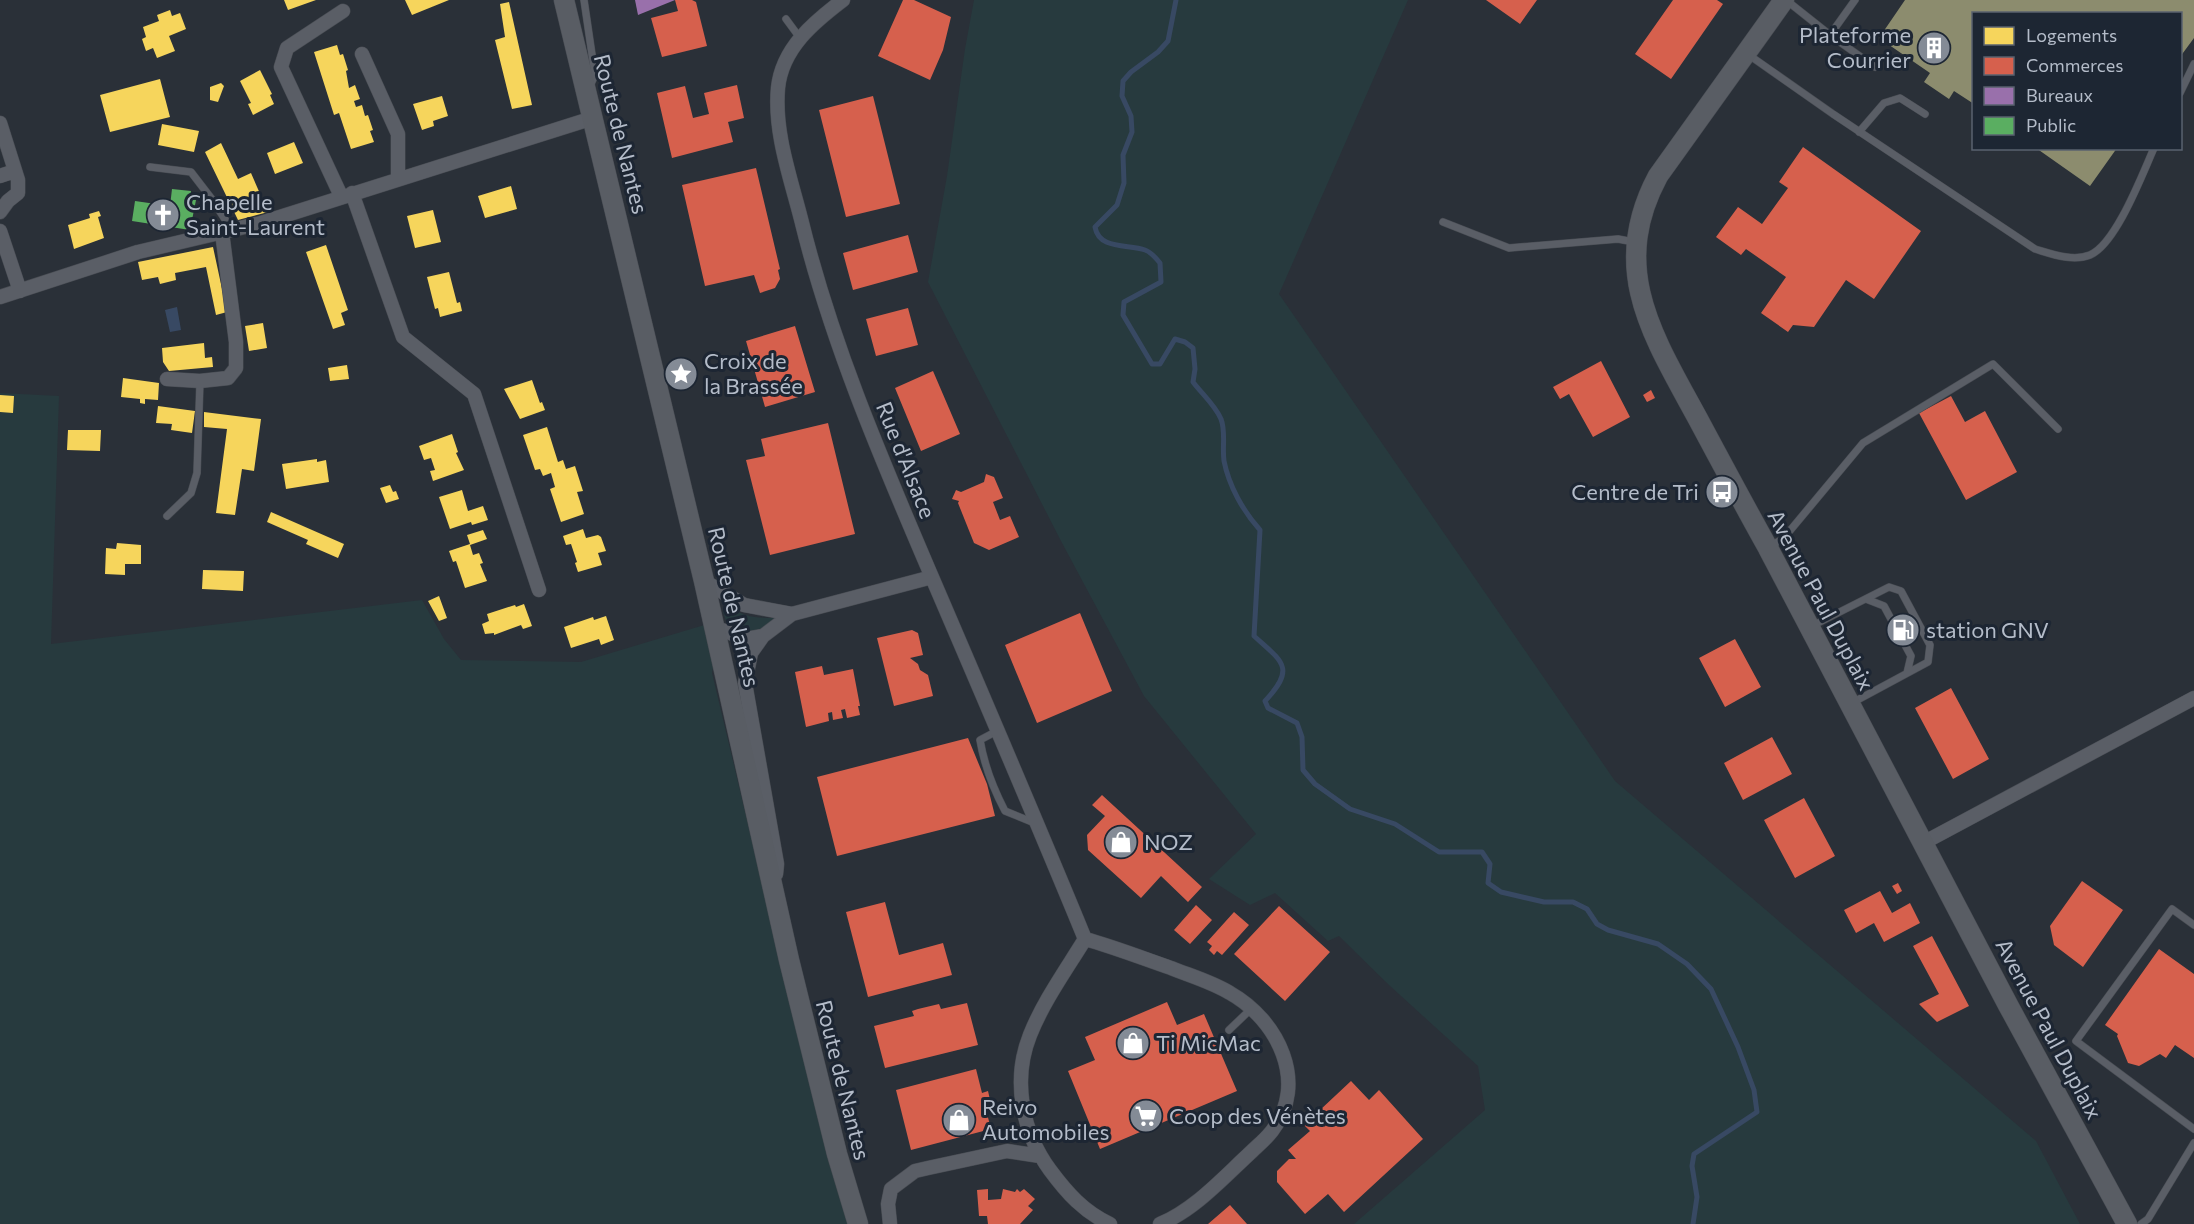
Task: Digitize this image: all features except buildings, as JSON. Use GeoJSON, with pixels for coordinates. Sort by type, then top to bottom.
{"type":"FeatureCollection","features":[{"type":"Feature","properties":{"kind":"main road","name":"Route de Nantes"},"geometry":{"type":"LineString","coordinates":[[564,0],[704,581],[774,894],[837,1154],[858,1224]]}},
{"type":"Feature","properties":{"kind":"main road","name":"Avenue Paul Duplaix"},"geometry":{"type":"LineString","coordinates":[[1785,0],[1658,176],[1647,195],[1636,243],[1639,291],[1650,329],[1731,484],[1768,548],[2127,1224]]}},
{"type":"Feature","properties":{"kind":"street","name":"Rue d'Alsace"},"geometry":{"type":"LineString","coordinates":[[843,0],[814,22],[800,38],[787,60],[778,84],[779,128],[819,292],[846,367],[1085,939]]}},
{"type":"Feature","properties":{"kind":"street"},"geometry":{"type":"LineString","coordinates":[[343,11],[287,48],[281,67],[347,194],[403,337],[474,394],[539,590]]}},
{"type":"Feature","properties":{"kind":"street"},"geometry":{"type":"LineString","coordinates":[[362,54],[398,134],[398,179]]}},
{"type":"Feature","properties":{"kind":"street"},"geometry":{"type":"LineString","coordinates":[[0,297],[138,252],[261,223],[593,118]]}},
{"type":"Feature","properties":{"kind":"street"},"geometry":{"type":"LineString","coordinates":[[0,123],[18,180],[18,193],[0,212]]}},
{"type":"Feature","properties":{"kind":"street"},"geometry":{"type":"LineString","coordinates":[[0,176],[15,171]]}},
{"type":"Feature","properties":{"kind":"street"},"geometry":{"type":"LineString","coordinates":[[0,231],[20,291]]}},
{"type":"Feature","properties":{"kind":"street"},"geometry":{"type":"LineString","coordinates":[[167,379],[200,381],[228,378],[236,368],[227,231]]}},
{"type":"Feature","properties":{"kind":"street"},"geometry":{"type":"LineString","coordinates":[[774,894],[777,864],[745,683],[751,653],[762,636],[792,614],[932,576]]}},
{"type":"Feature","properties":{"kind":"street"},"geometry":{"type":"LineString","coordinates":[[704,581],[744,605],[792,614]]}},
{"type":"Feature","properties":{"kind":"street"},"geometry":{"type":"LineString","coordinates":[[714,627],[746,639],[762,636]]}},
{"type":"Feature","properties":{"kind":"street"},"geometry":{"type":"LineString","coordinates":[[1923,843],[2194,698]]}},
{"type":"Feature","properties":{"kind":"street"},"geometry":{"type":"LineString","coordinates":[[1110,1224],[1094,1216],[1080,1205],[1040,1156],[1023,1112],[1021,1087],[1023,1060],[1030,1035],[1085,939],[1111,946],[1211,983],[1233,994],[1261,1017],[1285,1056],[1289,1078],[1287,1098],[1281,1115],[1266,1137],[1210,1190],[1178,1215],[1160,1224]]}},
{"type":"Feature","properties":{"kind":"street"},"geometry":{"type":"LineString","coordinates":[[890,1224],[888,1204],[891,1189],[915,1171],[1007,1151],[1040,1156]]}},
{"type":"Feature","properties":{"kind":"lane"},"geometry":{"type":"LineString","coordinates":[[584,0],[595,75],[587,93]]}},
{"type":"Feature","properties":{"kind":"lane"},"geometry":{"type":"LineString","coordinates":[[1785,0],[1875,67]]}},
{"type":"Feature","properties":{"kind":"lane"},"geometry":{"type":"LineString","coordinates":[[1830,35],[1855,0]]}},
{"type":"Feature","properties":{"kind":"lane"},"geometry":{"type":"LineString","coordinates":[[786,19],[800,38]]}},
{"type":"Feature","properties":{"kind":"lane"},"geometry":{"type":"LineString","coordinates":[[1746,53],[1859,132],[2035,249],[2060,256],[2090,255],[2110,239],[2153,150]]}},
{"type":"Feature","properties":{"kind":"lane"},"geometry":{"type":"LineString","coordinates":[[2182,91],[2194,64]]}},
{"type":"Feature","properties":{"kind":"lane"},"geometry":{"type":"LineString","coordinates":[[1859,132],[1884,103],[1900,98],[1925,114]]}},
{"type":"Feature","properties":{"kind":"lane"},"geometry":{"type":"LineString","coordinates":[[150,167],[190,172],[211,198],[227,231]]}},
{"type":"Feature","properties":{"kind":"lane"},"geometry":{"type":"LineString","coordinates":[[1443,222],[1509,248],[1618,239],[1636,243]]}},
{"type":"Feature","properties":{"kind":"lane"},"geometry":{"type":"LineString","coordinates":[[1768,548],[1784,538],[1863,443],[1993,364],[2058,429]]}},
{"type":"Feature","properties":{"kind":"lane"},"geometry":{"type":"LineString","coordinates":[[167,516],[191,493],[196,473],[200,381]]}},
{"type":"Feature","properties":{"kind":"lane"},"geometry":{"type":"LineString","coordinates":[[1810,628],[1889,587],[1901,591],[1930,645],[1928,662],[1850,704]]}},
{"type":"Feature","properties":{"kind":"lane"},"geometry":{"type":"LineString","coordinates":[[1866,599],[1884,606],[1911,656],[1907,673]]}},
{"type":"Feature","properties":{"kind":"lane"},"geometry":{"type":"LineString","coordinates":[[997,731],[980,740],[998,798],[1005,811],[1037,824]]}},
{"type":"Feature","properties":{"kind":"lane"},"geometry":{"type":"LineString","coordinates":[[2194,925],[2172,909],[2076,1041],[2194,1129]]}},
{"type":"Feature","properties":{"kind":"lane"},"geometry":{"type":"LineString","coordinates":[[1229,1030],[1251,1009]]}},
{"type":"Feature","properties":{"kind":"lane"},"geometry":{"type":"LineString","coordinates":[[2141,1224],[2148,1219],[2194,1143]]}},
{"type":"Feature","properties":{"kind":"green space"},"geometry":{"type":"Polygon","coordinates":[[[974,0],[1408,0],[1279,294],[1615,781],[2036,1141],[2080,1224],[1354,1224],[1485,1110],[1478,1066],[1339,936],[1328,941],[1275,893],[1250,905],[1209,879],[1256,834],[1144,696],[1061,541],[928,282],[974,0]]]}},
{"type":"Feature","properties":{"kind":"green space"},"geometry":{"type":"Polygon","coordinates":[[[0,393],[59,396],[51,644],[422,600],[444,639],[461,660],[581,662],[721,620],[712,673],[826,1152],[849,1224],[0,1224],[0,393]]]}},
{"type":"Feature","properties":{"kind":"green space"},"geometry":{"type":"Polygon","coordinates":[[[725,606],[752,616],[777,618],[754,632],[743,632],[728,626],[723,612],[725,606]]]}},
{"type":"Feature","properties":{"kind":"water"},"geometry":{"type":"Polygon","coordinates":[[[177,307],[181,330],[170,332],[165,310],[177,307]]]}},
{"type":"Feature","properties":{"kind":"waterway"},"geometry":{"type":"LineString","coordinates":[[1176,0],[1168,41],[1123,81],[1122,96],[1131,116],[1132,132],[1123,155],[1124,183],[1117,205],[1095,227],[1102,239],[1108,243],[1145,250],[1160,263],[1161,282],[1124,302],[1123,315],[1152,364],[1160,364],[1175,339],[1193,348],[1195,369],[1193,382],[1212,404],[1221,419],[1224,461],[1229,480],[1242,506],[1260,530],[1254,636],[1272,652],[1282,666],[1283,673],[1280,681],[1265,701],[1268,708],[1297,723],[1302,737],[1303,770],[1315,784],[1350,809],[1395,824],[1439,852],[1482,852],[1490,864],[1488,883],[1501,892],[1544,902],[1573,902],[1587,909],[1597,924],[1608,930],[1658,944],[1687,964],[1711,989],[1738,1047],[1754,1090],[1757,1112],[1694,1154],[1692,1166],[1697,1197],[1693,1224]]}},
{"type":"Feature","properties":{"kind":"place","name":"Plateforme Courrier"},"geometry":{"type":"Point","coordinates":[1934,48]}},
{"type":"Feature","properties":{"kind":"place","name":"Chapelle Saint-Laurent"},"geometry":{"type":"Point","coordinates":[163,215]}},
{"type":"Feature","properties":{"kind":"place","name":"Croix de la Brassée"},"geometry":{"type":"Point","coordinates":[681,374]}},
{"type":"Feature","properties":{"kind":"place","name":"Centre de Tri"},"geometry":{"type":"Point","coordinates":[1722,492]}},
{"type":"Feature","properties":{"kind":"place","name":"station GNV"},"geometry":{"type":"Point","coordinates":[1903,630]}},
{"type":"Feature","properties":{"kind":"place","name":"NOZ"},"geometry":{"type":"Point","coordinates":[1121,842]}},
{"type":"Feature","properties":{"kind":"place","name":"Ti MicMac"},"geometry":{"type":"Point","coordinates":[1133,1043]}},
{"type":"Feature","properties":{"kind":"place","name":"Coop des Vénètes"},"geometry":{"type":"Point","coordinates":[1146,1116]}},
{"type":"Feature","properties":{"kind":"place","name":"Reivo Automobiles"},"geometry":{"type":"Point","coordinates":[959,1120]}}]}
